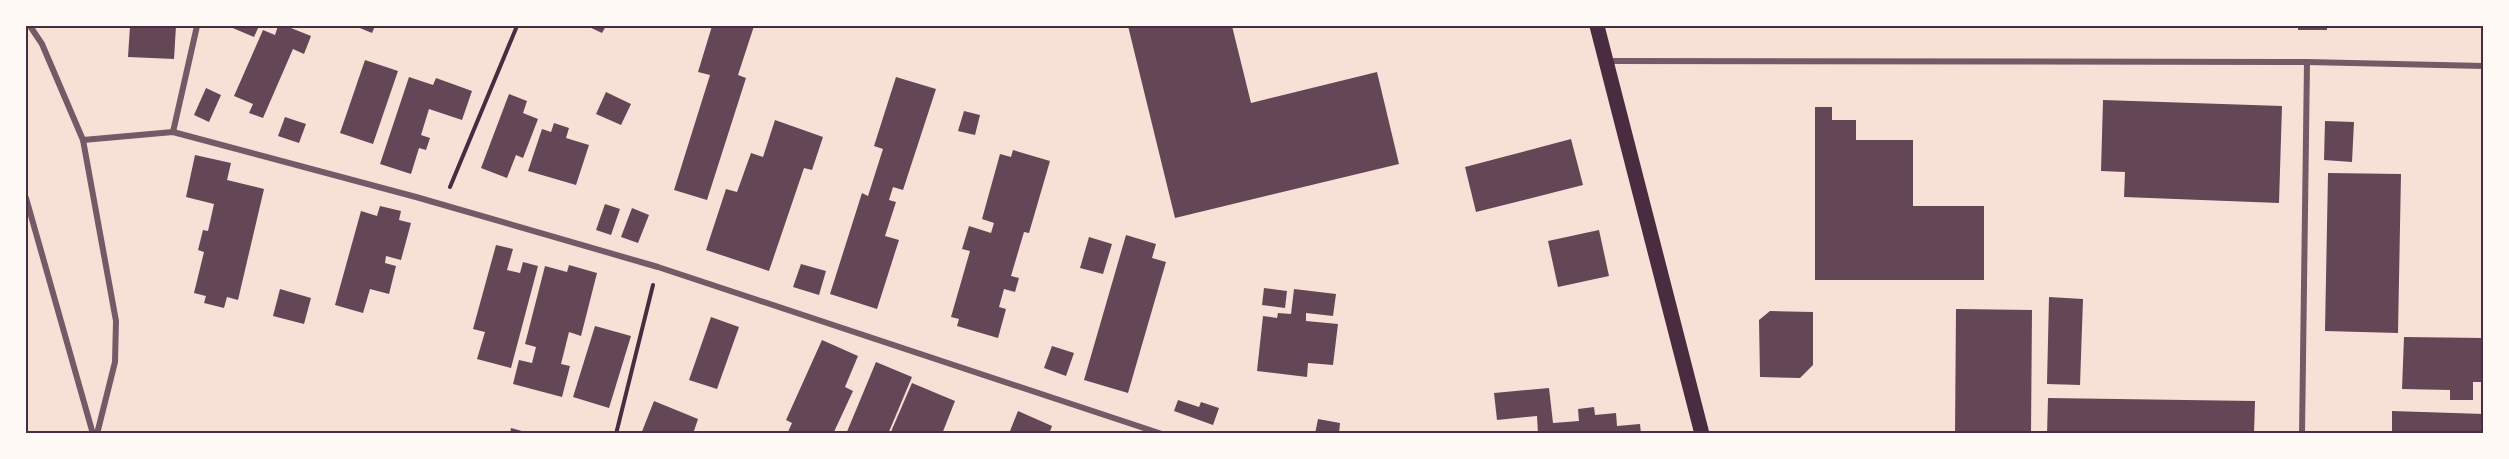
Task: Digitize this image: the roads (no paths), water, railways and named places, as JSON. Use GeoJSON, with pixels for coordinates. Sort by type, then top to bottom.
{"type":"FeatureCollection","features":[{"type":"Feature","properties":{"kind":"main road"},"geometry":{"type":"LineString","coordinates":[[1598,26],[1702,434]]}},
{"type":"Feature","properties":{"kind":"street"},"geometry":{"type":"LineString","coordinates":[[30,26],[42,44],[83,140],[116,321],[115,362],[95,434]]}},
{"type":"Feature","properties":{"kind":"street"},"geometry":{"type":"LineString","coordinates":[[173,132],[197,26]]}},
{"type":"Feature","properties":{"kind":"street"},"geometry":{"type":"LineString","coordinates":[[1607,61],[2307,62],[2484,66]]}},
{"type":"Feature","properties":{"kind":"street"},"geometry":{"type":"LineString","coordinates":[[2302,434],[2307,62]]}},
{"type":"Feature","properties":{"kind":"street"},"geometry":{"type":"LineString","coordinates":[[83,140],[173,132],[443,205],[658,267],[1162,434]]}},
{"type":"Feature","properties":{"kind":"street"},"geometry":{"type":"LineString","coordinates":[[26,198],[95,434]]}}]}
